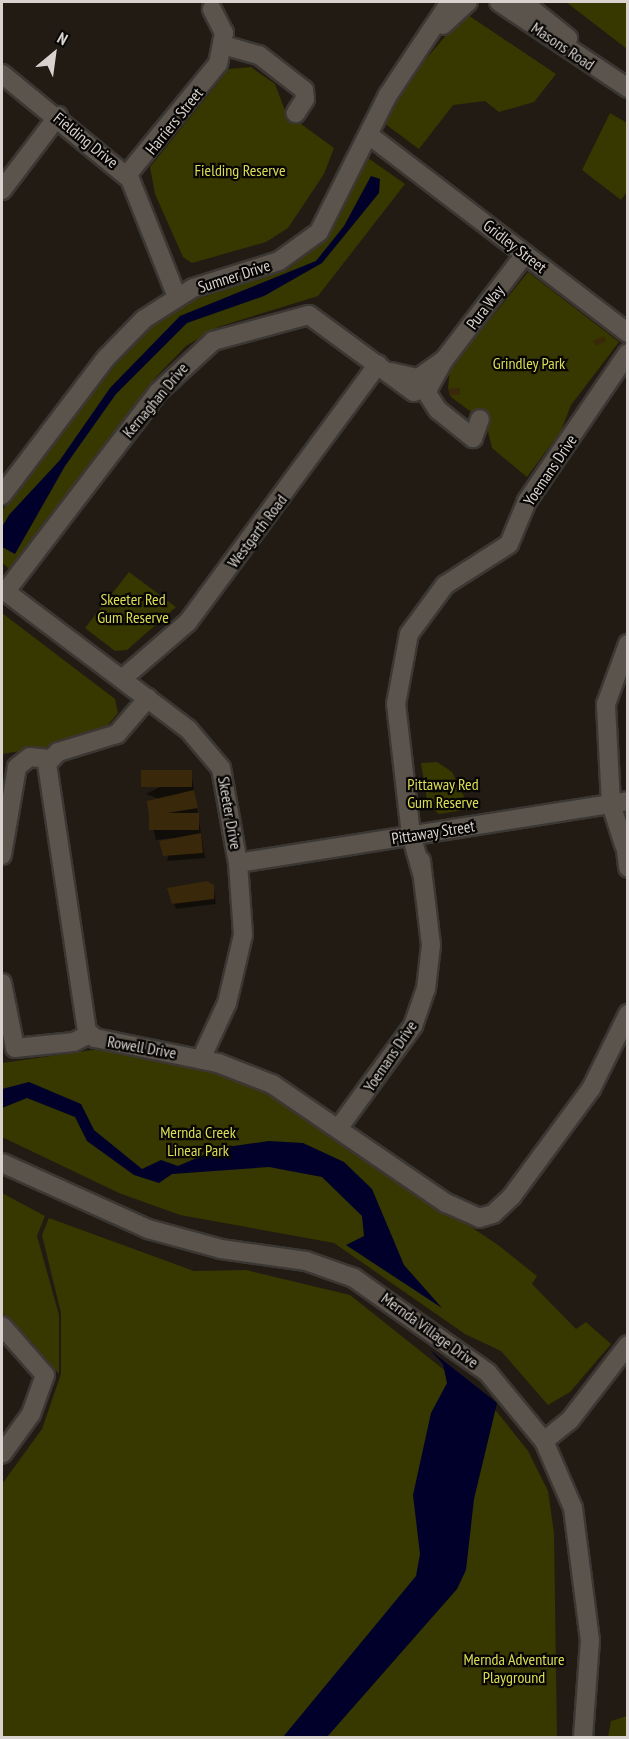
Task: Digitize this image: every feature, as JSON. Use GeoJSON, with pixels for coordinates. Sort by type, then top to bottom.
{"type":"FeatureCollection","features":[{"type":"Feature","properties":{"kind":"street","name":"Sumner Drive"},"geometry":{"type":"LineString","coordinates":[[2,495],[125,337],[182,294],[303,247],[331,217],[388,95],[433,33],[450,2]]}},
{"type":"Feature","properties":{"kind":"street","name":"Sumner Drive"},"geometry":{"type":"LineString","coordinates":[[433,33],[468,2]]}},
{"type":"Feature","properties":{"kind":"street","name":"Masons Road"},"geometry":{"type":"LineString","coordinates":[[499,2],[627,87]]}},
{"type":"Feature","properties":{"kind":"street","name":"Masons Road"},"geometry":{"type":"LineString","coordinates":[[523,2],[627,87]]}},
{"type":"Feature","properties":{"kind":"street"},"geometry":{"type":"LineString","coordinates":[[207,5],[230,21],[229,46],[259,55],[304,90],[305,99],[296,113]]}},
{"type":"Feature","properties":{"kind":"street","name":"Harriers Street"},"geometry":{"type":"LineString","coordinates":[[127,175],[218,64],[229,46]]}},
{"type":"Feature","properties":{"kind":"street","name":"Fielding Drive"},"geometry":{"type":"LineString","coordinates":[[2,74],[58,116],[127,175],[182,294]]}},
{"type":"Feature","properties":{"kind":"street"},"geometry":{"type":"LineString","coordinates":[[2,190],[58,116]]}},
{"type":"Feature","properties":{"kind":"street","name":"Gridley Street"},"geometry":{"type":"LineString","coordinates":[[366,141],[402,159],[627,333]]}},
{"type":"Feature","properties":{"kind":"street","name":"Pura Way"},"geometry":{"type":"LineString","coordinates":[[420,384],[434,382],[444,360],[525,254]]}},
{"type":"Feature","properties":{"kind":"street","name":"Kernaghan Drive"},"geometry":{"type":"LineString","coordinates":[[3,588],[170,376],[213,340],[309,315],[382,367],[420,384]]}},
{"type":"Feature","properties":{"kind":"street","name":"Yoemans Drive"},"geometry":{"type":"LineString","coordinates":[[340,1126],[420,1009],[431,945],[396,704],[409,634],[445,585],[509,544],[527,501],[627,353]]}},
{"type":"Feature","properties":{"kind":"street","name":"Westgarth Road"},"geometry":{"type":"LineString","coordinates":[[126,682],[151,651],[188,622],[382,367]]}},
{"type":"Feature","properties":{"kind":"street"},"geometry":{"type":"LineString","coordinates":[[420,384],[438,410],[473,438],[480,419]]}},
{"type":"Feature","properties":{"kind":"street","name":"Skeeter Drive"},"geometry":{"type":"LineString","coordinates":[[3,588],[204,742],[218,760],[238,863],[243,908],[239,960],[201,1059]]}},
{"type":"Feature","properties":{"kind":"street"},"geometry":{"type":"LineString","coordinates":[[627,644],[606,704],[611,764],[621,802],[627,868]]}},
{"type":"Feature","properties":{"kind":"street"},"geometry":{"type":"LineString","coordinates":[[2,855],[17,767],[30,757],[49,759],[117,734],[148,698]]}},
{"type":"Feature","properties":{"kind":"street","name":"Rowell Drive"},"geometry":{"type":"LineString","coordinates":[[49,759],[48,788],[90,1035],[201,1059],[272,1084],[340,1126],[446,1203],[479,1218],[493,1214],[512,1196],[608,1063],[627,1014]]}},
{"type":"Feature","properties":{"kind":"street","name":"Pittaway Street"},"geometry":{"type":"LineString","coordinates":[[238,863],[621,802]]}},
{"type":"Feature","properties":{"kind":"street"},"geometry":{"type":"LineString","coordinates":[[2,983],[15,1048],[74,1042],[90,1035]]}},
{"type":"Feature","properties":{"kind":"street","name":"Mernda Village Drive"},"geometry":{"type":"LineString","coordinates":[[2,1163],[148,1229],[221,1249],[306,1261],[354,1278],[466,1355],[540,1436],[573,1508],[583,1560],[590,1666],[584,1737]]}},
{"type":"Feature","properties":{"kind":"street"},"geometry":{"type":"LineString","coordinates":[[2,1326],[45,1375],[31,1414],[2,1454]]}},
{"type":"Feature","properties":{"kind":"street"},"geometry":{"type":"LineString","coordinates":[[540,1436],[581,1408],[623,1359]]}},
{"type":"Feature","properties":{"kind":"green space"},"geometry":{"type":"Polygon","coordinates":[[[566,2],[627,2],[627,49],[566,2]]]}},
{"type":"Feature","properties":{"kind":"green space"},"geometry":{"type":"Polygon","coordinates":[[[465,13],[556,74],[534,102],[499,112],[485,101],[453,105],[419,149],[384,123],[403,86],[465,13]]]}},
{"type":"Feature","properties":{"kind":"green space","name":"Fielding Reserve"},"geometry":{"type":"Polygon","coordinates":[[[251,67],[275,84],[286,113],[334,148],[324,174],[288,228],[266,242],[192,263],[183,257],[155,194],[150,167],[229,69],[251,67]]]}},
{"type":"Feature","properties":{"kind":"green space"},"geometry":{"type":"Polygon","coordinates":[[[610,113],[627,123],[627,192],[621,200],[582,170],[610,113]]]}},
{"type":"Feature","properties":{"kind":"green space"},"geometry":{"type":"Polygon","coordinates":[[[368,158],[405,184],[318,296],[218,327],[186,346],[156,377],[9,569],[2,562],[2,510],[135,340],[179,305],[291,267],[330,233],[368,158]]]}},
{"type":"Feature","properties":{"kind":"green space","name":"Grindley Park"},"geometry":{"type":"Polygon","coordinates":[[[528,272],[619,342],[571,405],[561,431],[527,477],[492,448],[486,423],[451,397],[448,388],[450,369],[528,272]]]}},
{"type":"Feature","properties":{"kind":"green space","name":"Skeeter Red Gum Reserve"},"geometry":{"type":"Polygon","coordinates":[[[129,572],[176,607],[127,650],[115,651],[85,628],[129,572]]]}},
{"type":"Feature","properties":{"kind":"green space"},"geometry":{"type":"Polygon","coordinates":[[[2,613],[115,699],[118,713],[108,725],[84,741],[2,754],[2,613]]]}},
{"type":"Feature","properties":{"kind":"green space","name":"Pittaway Red Gum Reserve"},"geometry":{"type":"Polygon","coordinates":[[[437,762],[452,772],[470,809],[439,814],[428,805],[421,763],[437,762]]]}},
{"type":"Feature","properties":{"kind":"green space","name":"Mernda Creek Linear Park"},"geometry":{"type":"Polygon","coordinates":[[[113,1047],[256,1083],[498,1245],[537,1276],[532,1284],[576,1329],[586,1322],[611,1344],[570,1392],[548,1405],[501,1351],[465,1334],[334,1243],[180,1215],[119,1193],[2,1137],[2,1063],[113,1047]]]}},
{"type":"Feature","properties":{"kind":"green space"},"geometry":{"type":"Polygon","coordinates":[[[2,1193],[45,1216],[37,1236],[59,1315],[59,1374],[2,1313],[2,1193]]]}},
{"type":"Feature","properties":{"kind":"green space","name":"Mernda Adventure Playground"},"geometry":{"type":"Polygon","coordinates":[[[49,1218],[194,1271],[246,1270],[350,1295],[497,1412],[528,1451],[548,1491],[554,1533],[557,1737],[2,1738],[2,1484],[42,1429],[61,1374],[61,1313],[42,1235],[49,1218]]]}},
{"type":"Feature","properties":{"kind":"green space"},"geometry":{"type":"Polygon","coordinates":[[[627,1716],[627,1737],[608,1737],[611,1721],[627,1716]]]}},
{"type":"Feature","properties":{"kind":"water"},"geometry":{"type":"Polygon","coordinates":[[[371,176],[380,179],[379,193],[322,263],[264,296],[187,323],[116,394],[65,466],[15,554],[2,547],[2,527],[9,515],[60,460],[110,388],[180,316],[316,261],[344,226],[371,176]]]}},
{"type":"Feature","properties":{"kind":"water"},"geometry":{"type":"Polygon","coordinates":[[[29,1082],[81,1104],[94,1130],[142,1169],[161,1160],[178,1166],[220,1148],[269,1141],[303,1143],[344,1162],[372,1189],[404,1265],[442,1308],[346,1245],[364,1236],[362,1216],[322,1177],[269,1167],[172,1174],[159,1183],[134,1175],[87,1141],[75,1117],[27,1098],[2,1108],[2,1089],[29,1082]]]}},
{"type":"Feature","properties":{"kind":"water"},"geometry":{"type":"Polygon","coordinates":[[[430,1350],[497,1403],[474,1499],[466,1570],[457,1589],[327,1737],[283,1737],[416,1576],[420,1554],[413,1495],[431,1413],[447,1383],[443,1364],[430,1350]]]}},
{"type":"Feature","properties":{"kind":"building"},"geometry":{"type":"Polygon","coordinates":[[[604,336],[606,341],[596,346],[593,341],[604,336]]]}},
{"type":"Feature","properties":{"kind":"building"},"geometry":{"type":"Polygon","coordinates":[[[449,388],[460,388],[460,395],[449,395],[449,388]]]}},
{"type":"Feature","properties":{"kind":"building"},"geometry":{"type":"Polygon","coordinates":[[[141,770],[192,770],[192,787],[141,787],[141,770]]]}},
{"type":"Feature","properties":{"kind":"building"},"geometry":{"type":"Polygon","coordinates":[[[194,790],[198,808],[149,816],[147,801],[194,790]]]}},
{"type":"Feature","properties":{"kind":"building"},"geometry":{"type":"Polygon","coordinates":[[[149,813],[199,813],[199,830],[149,830],[149,813]]]}},
{"type":"Feature","properties":{"kind":"building"},"geometry":{"type":"Polygon","coordinates":[[[201,833],[203,853],[163,856],[159,841],[201,833]]]}},
{"type":"Feature","properties":{"kind":"building"},"geometry":{"type":"Polygon","coordinates":[[[207,881],[214,885],[214,899],[172,904],[167,888],[207,881]]]}}]}
